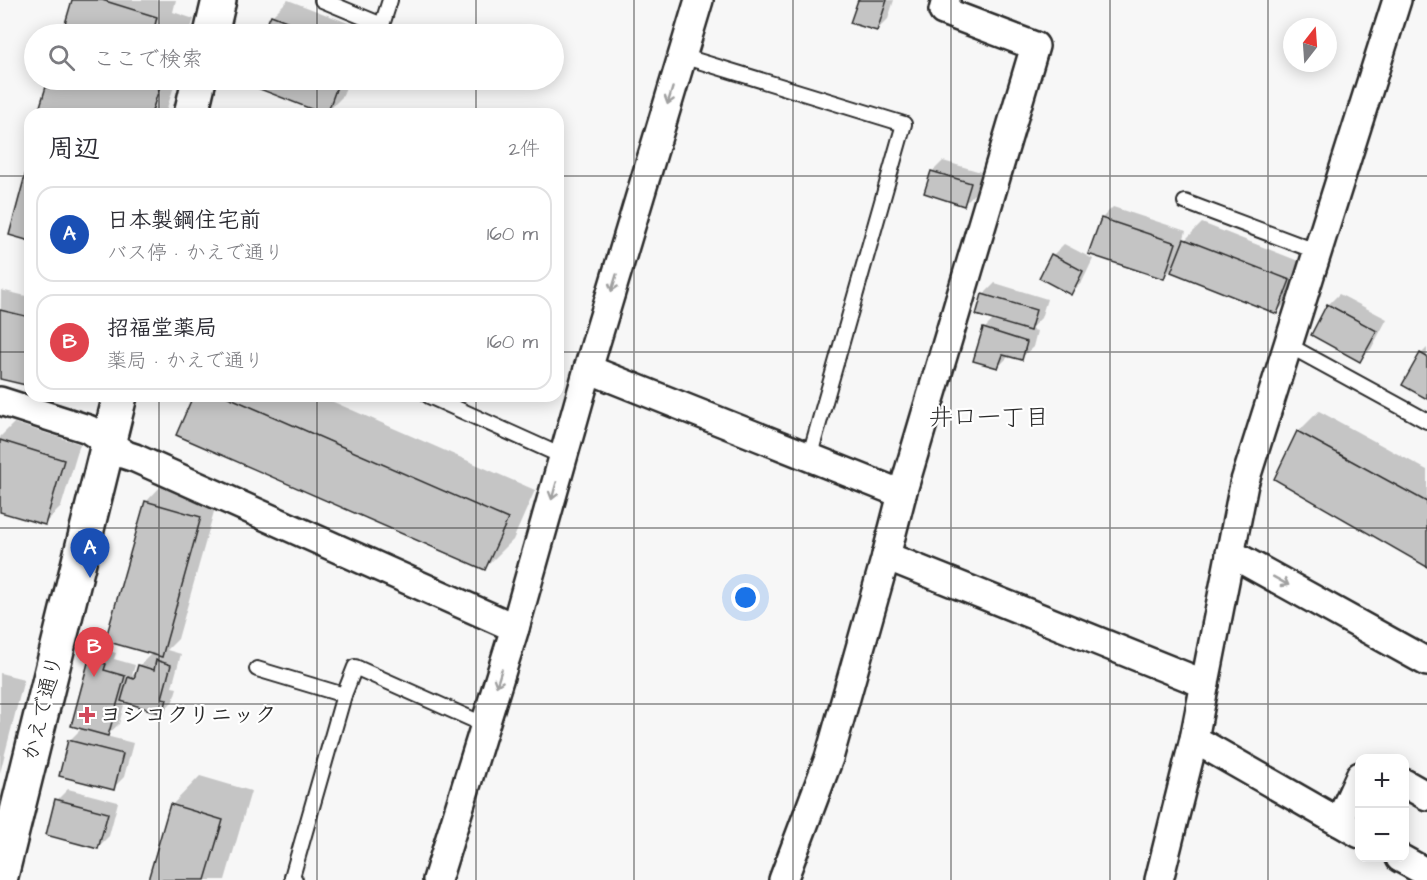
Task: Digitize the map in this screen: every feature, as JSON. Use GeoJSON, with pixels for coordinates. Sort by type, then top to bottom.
{"type":"FeatureCollection","features":[{"type":"Feature","properties":{"kind":"street"},"geometry":{"type":"LineString","coordinates":[[213,24],[219,0]]}},
{"type":"Feature","properties":{"kind":"street"},"geometry":{"type":"LineString","coordinates":[[437,880],[515,628],[588,369],[699,0]]}},
{"type":"Feature","properties":{"kind":"street"},"geometry":{"type":"LineString","coordinates":[[783,880],[829,758],[902,494],[1035,45],[943,11],[946,0]]}},
{"type":"Feature","properties":{"kind":"street"},"geometry":{"type":"LineString","coordinates":[[1159,880],[1194,739],[1244,484],[1397,0]]}},
{"type":"Feature","properties":{"kind":"street"},"geometry":{"type":"LineString","coordinates":[[192,108],[197,90]]}},
{"type":"Feature","properties":{"kind":"street"},"geometry":{"type":"LineString","coordinates":[[588,369],[902,494]]}},
{"type":"Feature","properties":{"kind":"street"},"geometry":{"type":"LineString","coordinates":[[0,401],[87,429],[126,455],[515,628]]}},
{"type":"Feature","properties":{"kind":"street","name":"かえで通り"},"geometry":{"type":"LineString","coordinates":[[0,880],[118,402]]}},
{"type":"Feature","properties":{"kind":"street"},"geometry":{"type":"LineString","coordinates":[[1230,553],[1427,662]]}},
{"type":"Feature","properties":{"kind":"street"},"geometry":{"type":"LineString","coordinates":[[886,556],[1205,684]]}},
{"type":"Feature","properties":{"kind":"street"},"geometry":{"type":"LineString","coordinates":[[1194,739],[1349,828],[1355,797]]}},
{"type":"Feature","properties":{"kind":"street"},"geometry":{"type":"LineString","coordinates":[[1409,786],[1427,796]]}},
{"type":"Feature","properties":{"kind":"street"},"geometry":{"type":"LineString","coordinates":[[1407,862],[1427,873]]}},
{"type":"Feature","properties":{"kind":"lane"},"geometry":{"type":"LineString","coordinates":[[322,0],[380,24]]}},
{"type":"Feature","properties":{"kind":"lane"},"geometry":{"type":"LineString","coordinates":[[382,24],[390,0]]}},
{"type":"Feature","properties":{"kind":"lane"},"geometry":{"type":"LineString","coordinates":[[682,56],[904,124],[809,458]]}},
{"type":"Feature","properties":{"kind":"lane"},"geometry":{"type":"LineString","coordinates":[[1185,202],[1318,252]]}},
{"type":"Feature","properties":{"kind":"lane"},"geometry":{"type":"LineString","coordinates":[[1288,345],[1427,421]]}},
{"type":"Feature","properties":{"kind":"lane"},"geometry":{"type":"LineString","coordinates":[[442,402],[564,457]]}},
{"type":"Feature","properties":{"kind":"lane"},"geometry":{"type":"LineString","coordinates":[[295,880],[292,877],[344,695],[355,667],[485,725]]}},
{"type":"Feature","properties":{"kind":"lane"},"geometry":{"type":"LineString","coordinates":[[257,669],[344,695]]}},
{"type":"Feature","properties":{"kind":"building"},"geometry":{"type":"Polygon","coordinates":[[[72,0],[102,0],[157,17],[155,24],[65,24],[72,0]]]}},
{"type":"Feature","properties":{"kind":"building"},"geometry":{"type":"Polygon","coordinates":[[[858,0],[887,0],[877,31],[850,23],[858,0]]]}},
{"type":"Feature","properties":{"kind":"building"},"geometry":{"type":"Polygon","coordinates":[[[271,15],[294,24],[267,24],[271,15]]]}},
{"type":"Feature","properties":{"kind":"building"},"geometry":{"type":"Polygon","coordinates":[[[45,90],[159,90],[153,108],[40,108],[45,90]]]}},
{"type":"Feature","properties":{"kind":"building"},"geometry":{"type":"Polygon","coordinates":[[[262,90],[336,90],[329,108],[309,108],[262,90]]]}},
{"type":"Feature","properties":{"kind":"building"},"geometry":{"type":"Polygon","coordinates":[[[931,171],[971,183],[964,206],[924,193],[931,171]]]}},
{"type":"Feature","properties":{"kind":"building"},"geometry":{"type":"Polygon","coordinates":[[[24,179],[24,239],[9,235],[24,179]]]}},
{"type":"Feature","properties":{"kind":"building"},"geometry":{"type":"Polygon","coordinates":[[[1101,218],[1176,243],[1164,279],[1088,254],[1101,218]]]}},
{"type":"Feature","properties":{"kind":"building"},"geometry":{"type":"Polygon","coordinates":[[[1184,239],[1290,280],[1277,314],[1171,272],[1184,239]]]}},
{"type":"Feature","properties":{"kind":"building"},"geometry":{"type":"Polygon","coordinates":[[[1051,254],[1083,271],[1071,295],[1039,278],[1051,254]]]}},
{"type":"Feature","properties":{"kind":"building"},"geometry":{"type":"Polygon","coordinates":[[[982,294],[1036,310],[1030,331],[976,315],[982,294]]]}},
{"type":"Feature","properties":{"kind":"building"},"geometry":{"type":"Polygon","coordinates":[[[1327,304],[1377,331],[1360,362],[1311,335],[1327,304]]]}},
{"type":"Feature","properties":{"kind":"building"},"geometry":{"type":"Polygon","coordinates":[[[0,310],[24,316],[24,385],[0,379],[0,310]]]}},
{"type":"Feature","properties":{"kind":"building"},"geometry":{"type":"Polygon","coordinates":[[[983,328],[1027,342],[1022,360],[1003,355],[998,368],[973,361],[983,328]]]}},
{"type":"Feature","properties":{"kind":"building"},"geometry":{"type":"Polygon","coordinates":[[[1420,353],[1427,357],[1427,399],[1402,385],[1420,353]]]}},
{"type":"Feature","properties":{"kind":"building"},"geometry":{"type":"Polygon","coordinates":[[[190,402],[240,402],[508,519],[485,570],[176,435],[190,402]]]}},
{"type":"Feature","properties":{"kind":"building"},"geometry":{"type":"Polygon","coordinates":[[[1297,431],[1427,502],[1427,567],[1274,479],[1297,431]]]}},
{"type":"Feature","properties":{"kind":"building"},"geometry":{"type":"Polygon","coordinates":[[[0,440],[64,460],[45,525],[0,512],[0,440]]]}},
{"type":"Feature","properties":{"kind":"building"},"geometry":{"type":"Polygon","coordinates":[[[145,501],[201,517],[162,657],[105,641],[145,501]]]}},
{"type":"Feature","properties":{"kind":"building"},"geometry":{"type":"Polygon","coordinates":[[[89,659],[106,664],[104,670],[125,676],[108,736],[71,726],[89,659]]]}},
{"type":"Feature","properties":{"kind":"building"},"geometry":{"type":"Polygon","coordinates":[[[156,660],[171,665],[162,698],[167,699],[163,714],[121,701],[128,677],[134,679],[138,665],[154,670],[156,660]]]}},
{"type":"Feature","properties":{"kind":"building"},"geometry":{"type":"Polygon","coordinates":[[[68,740],[123,754],[114,790],[59,776],[68,740]]]}},
{"type":"Feature","properties":{"kind":"building"},"geometry":{"type":"Polygon","coordinates":[[[55,799],[108,813],[98,849],[46,835],[55,799]]]}},
{"type":"Feature","properties":{"kind":"building"},"geometry":{"type":"Polygon","coordinates":[[[170,804],[223,820],[205,880],[148,880],[170,804]]]}},
{"type":"Feature","properties":{"kind":"place","name":"日本製鋼住宅前"},"geometry":{"type":"Point","coordinates":[90,578]}},
{"type":"Feature","properties":{"kind":"place","name":"招福堂薬局"},"geometry":{"type":"Point","coordinates":[94,677]}},
{"type":"Feature","properties":{"kind":"place","name":"ヨシコクリニック"},"geometry":{"type":"Point","coordinates":[87,715]}},
{"type":"Feature","properties":{"kind":"district","name":"井口一丁目"},"geometry":{"type":"Point","coordinates":[989,418]}}]}
